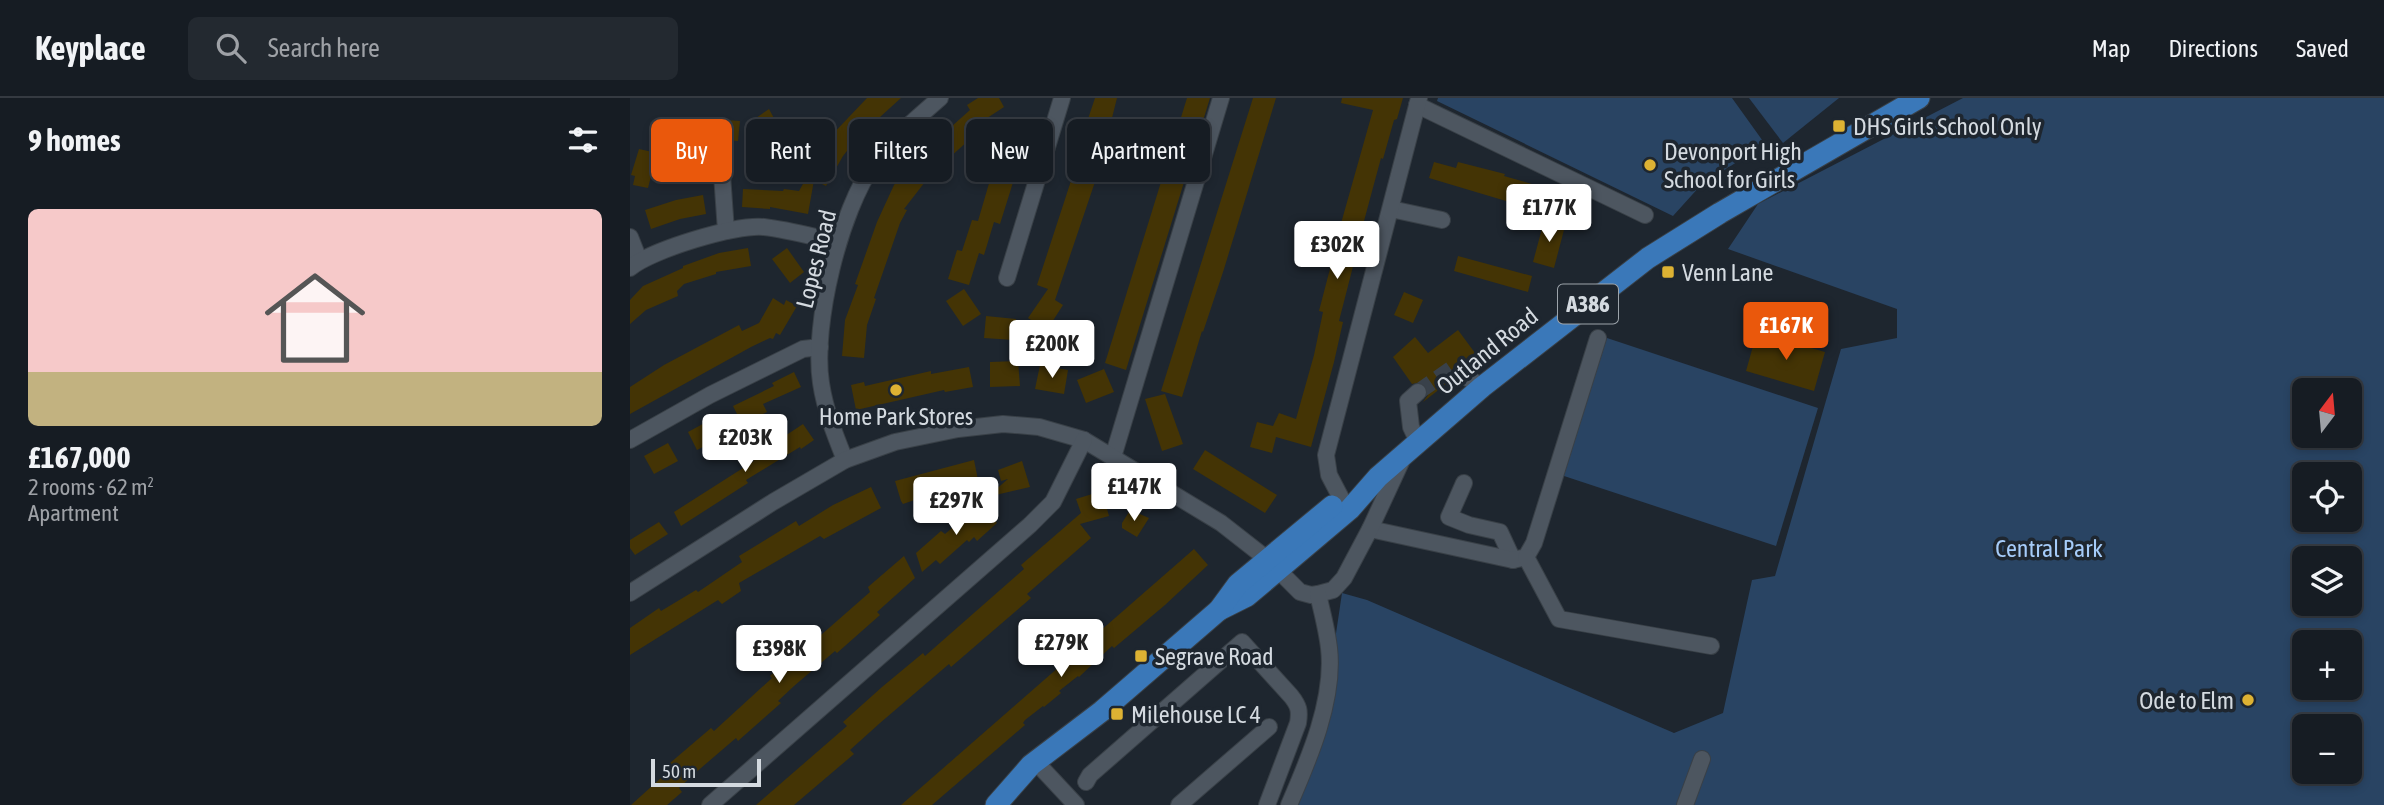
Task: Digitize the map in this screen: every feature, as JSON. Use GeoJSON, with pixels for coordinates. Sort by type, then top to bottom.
{"type":"FeatureCollection","features":[{"type":"Feature","properties":{"kind":"main road","name":"Outland Road"},"geometry":{"type":"LineString","coordinates":[[996,805],[1219,610],[1238,584],[1272,565],[1350,509],[1378,477],[1482,387],[1648,258],[1720,213],[1919,98]]}},
{"type":"Feature","properties":{"kind":"main road","name":"Outland Road"},"geometry":{"type":"LineString","coordinates":[[1272,565],[1341,498],[1378,477]]}},
{"type":"Feature","properties":{"kind":"main road","name":"Outland Road"},"geometry":{"type":"LineString","coordinates":[[1002,805],[1040,766]]}},
{"type":"Feature","properties":{"kind":"street","name":"Lopes Road"},"geometry":{"type":"LineString","coordinates":[[845,460],[826,411],[820,381],[823,315],[838,242],[857,195],[874,163],[903,130],[940,98]]}},
{"type":"Feature","properties":{"kind":"street"},"geometry":{"type":"LineString","coordinates":[[1007,278],[1062,98]]}},
{"type":"Feature","properties":{"kind":"street"},"geometry":{"type":"LineString","coordinates":[[1113,457],[1222,98]]}},
{"type":"Feature","properties":{"kind":"street"},"geometry":{"type":"LineString","coordinates":[[1341,498],[1329,475],[1326,455],[1418,102],[1645,215]]}},
{"type":"Feature","properties":{"kind":"street"},"geometry":{"type":"LineString","coordinates":[[723,182],[726,231]]}},
{"type":"Feature","properties":{"kind":"street"},"geometry":{"type":"LineString","coordinates":[[1391,209],[1442,220]]}},
{"type":"Feature","properties":{"kind":"street"},"geometry":{"type":"LineString","coordinates":[[630,237],[635,264],[726,231],[761,227],[838,242]]}},
{"type":"Feature","properties":{"kind":"street"},"geometry":{"type":"LineString","coordinates":[[1520,558],[1534,543],[1598,338]]}},
{"type":"Feature","properties":{"kind":"street"},"geometry":{"type":"LineString","coordinates":[[630,439],[710,395],[803,349],[820,347]]}},
{"type":"Feature","properties":{"kind":"street"},"geometry":{"type":"LineString","coordinates":[[1462,372],[1482,387]]}},
{"type":"Feature","properties":{"kind":"street"},"geometry":{"type":"LineString","coordinates":[[630,593],[773,502],[845,460],[895,442],[957,429],[1003,424],[1038,427],[1084,440],[1221,523],[1300,592],[1318,594],[1332,590],[1344,578],[1411,449],[1408,401],[1418,393]]}},
{"type":"Feature","properties":{"kind":"street"},"geometry":{"type":"LineString","coordinates":[[710,805],[1030,525],[1053,502],[1084,440]]}},
{"type":"Feature","properties":{"kind":"street"},"geometry":{"type":"LineString","coordinates":[[1464,483],[1449,517],[1500,532],[1559,619],[1711,646]]}},
{"type":"Feature","properties":{"kind":"street"},"geometry":{"type":"LineString","coordinates":[[1370,529],[1520,558]]}},
{"type":"Feature","properties":{"kind":"street"},"geometry":{"type":"LineString","coordinates":[[1289,805],[1308,761],[1327,692],[1329,650],[1318,594]]}},
{"type":"Feature","properties":{"kind":"street"},"geometry":{"type":"LineString","coordinates":[[1086,782],[1090,775],[1242,642],[1291,696],[1300,712],[1267,805]]}},
{"type":"Feature","properties":{"kind":"street"},"geometry":{"type":"LineString","coordinates":[[1179,805],[1269,727]]}},
{"type":"Feature","properties":{"kind":"street"},"geometry":{"type":"LineString","coordinates":[[1685,805],[1702,759]]}},
{"type":"Feature","properties":{"kind":"street"},"geometry":{"type":"LineString","coordinates":[[1040,766],[1076,805]]}},
{"type":"Feature","properties":{"kind":"green space","name":"Devonport High School for Girls"},"geometry":{"type":"Polygon","coordinates":[[[1438,98],[1732,98],[1765,144],[1701,185],[1673,216],[1437,101],[1438,98]]]}},
{"type":"Feature","properties":{"kind":"green space"},"geometry":{"type":"Polygon","coordinates":[[[1749,98],[1839,98],[1783,143],[1749,98]]]}},
{"type":"Feature","properties":{"kind":"green space","name":"Central Park"},"geometry":{"type":"Polygon","coordinates":[[[1963,98],[2384,98],[2384,805],[1297,805],[1320,741],[1342,593],[1367,600],[1674,733],[1723,713],[1752,580],[1775,576],[1841,349],[1897,338],[1897,309],[1728,249],[1758,204],[1963,98]]]}},
{"type":"Feature","properties":{"kind":"green space"},"geometry":{"type":"Polygon","coordinates":[[[1607,338],[1818,408],[1776,546],[1561,475],[1607,338]]]}},
{"type":"Feature","properties":{"kind":"building"},"geometry":{"type":"Polygon","coordinates":[[[867,98],[901,98],[878,119],[849,119],[849,148],[835,170],[835,132],[867,98]]]}},
{"type":"Feature","properties":{"kind":"building"},"geometry":{"type":"Polygon","coordinates":[[[978,98],[999,98],[1004,107],[986,119],[966,119],[966,143],[952,155],[952,126],[970,110],[967,105],[978,98]]]}},
{"type":"Feature","properties":{"kind":"building"},"geometry":{"type":"Polygon","coordinates":[[[1095,98],[1117,98],[1112,119],[1088,119],[1095,98]]]}},
{"type":"Feature","properties":{"kind":"building"},"geometry":{"type":"Polygon","coordinates":[[[1187,98],[1210,98],[1204,119],[1181,119],[1187,98]]]}},
{"type":"Feature","properties":{"kind":"building"},"geometry":{"type":"Polygon","coordinates":[[[1253,98],[1276,98],[1182,397],[1161,391],[1253,98]]]}},
{"type":"Feature","properties":{"kind":"building"},"geometry":{"type":"Polygon","coordinates":[[[1342,98],[1403,98],[1383,159],[1381,158],[1357,247],[1339,321],[1343,322],[1334,362],[1311,447],[1276,437],[1272,453],[1250,447],[1257,422],[1273,426],[1279,413],[1296,419],[1314,355],[1323,312],[1319,311],[1338,234],[1373,110],[1341,103],[1342,98]]]}},
{"type":"Feature","properties":{"kind":"building"},"geometry":{"type":"Polygon","coordinates":[[[769,109],[774,119],[754,119],[769,109]]]}},
{"type":"Feature","properties":{"kind":"building"},"geometry":{"type":"Polygon","coordinates":[[[732,120],[740,121],[738,141],[732,141],[732,120]]]}},
{"type":"Feature","properties":{"kind":"building"},"geometry":{"type":"Polygon","coordinates":[[[639,149],[651,152],[648,188],[633,185],[635,176],[631,175],[639,149]]]}},
{"type":"Feature","properties":{"kind":"building"},"geometry":{"type":"Polygon","coordinates":[[[1434,162],[1456,168],[1458,162],[1549,189],[1548,196],[1551,197],[1546,213],[1429,178],[1434,162]]]}},
{"type":"Feature","properties":{"kind":"building"},"geometry":{"type":"Polygon","coordinates":[[[804,182],[814,182],[808,214],[770,207],[742,207],[743,189],[799,191],[804,182]]]}},
{"type":"Feature","properties":{"kind":"building"},"geometry":{"type":"Polygon","coordinates":[[[896,182],[925,182],[904,209],[907,210],[874,298],[876,299],[867,325],[864,358],[842,356],[845,320],[858,285],[855,284],[877,222],[896,182]]]}},
{"type":"Feature","properties":{"kind":"building"},"geometry":{"type":"Polygon","coordinates":[[[989,182],[1013,182],[1000,224],[994,222],[984,255],[979,253],[969,285],[948,279],[957,250],[962,251],[972,220],[978,221],[989,182]]]}},
{"type":"Feature","properties":{"kind":"building"},"geometry":{"type":"Polygon","coordinates":[[[1071,182],[1095,182],[1055,300],[1063,305],[1047,330],[1028,318],[1048,289],[1037,285],[1071,182]]]}},
{"type":"Feature","properties":{"kind":"building"},"geometry":{"type":"Polygon","coordinates":[[[1161,182],[1184,182],[1126,370],[1105,363],[1161,182]]]}},
{"type":"Feature","properties":{"kind":"building"},"geometry":{"type":"Polygon","coordinates":[[[703,195],[706,214],[651,229],[645,210],[703,195]]]}},
{"type":"Feature","properties":{"kind":"building"},"geometry":{"type":"Polygon","coordinates":[[[1544,221],[1565,226],[1554,268],[1533,262],[1544,221]]]}},
{"type":"Feature","properties":{"kind":"building"},"geometry":{"type":"Polygon","coordinates":[[[748,248],[751,266],[716,272],[684,284],[677,291],[678,296],[646,310],[630,324],[630,300],[643,286],[683,266],[719,253],[748,248]]]}},
{"type":"Feature","properties":{"kind":"building"},"geometry":{"type":"Polygon","coordinates":[[[787,248],[804,272],[790,283],[772,259],[787,248]]]}},
{"type":"Feature","properties":{"kind":"building"},"geometry":{"type":"Polygon","coordinates":[[[1458,256],[1532,276],[1528,292],[1454,271],[1458,256]]]}},
{"type":"Feature","properties":{"kind":"building"},"geometry":{"type":"Polygon","coordinates":[[[964,289],[981,314],[963,326],[946,301],[964,289]]]}},
{"type":"Feature","properties":{"kind":"building"},"geometry":{"type":"Polygon","coordinates":[[[1404,292],[1423,300],[1413,323],[1394,315],[1404,292]]]}},
{"type":"Feature","properties":{"kind":"building"},"geometry":{"type":"Polygon","coordinates":[[[773,298],[784,305],[786,300],[797,306],[780,335],[776,333],[773,339],[751,347],[630,414],[630,387],[664,365],[739,325],[742,331],[759,323],[773,298]]]}},
{"type":"Feature","properties":{"kind":"building"},"geometry":{"type":"Polygon","coordinates":[[[986,316],[1016,319],[1014,340],[984,338],[986,316]]]}},
{"type":"Feature","properties":{"kind":"building"},"geometry":{"type":"Polygon","coordinates":[[[1458,330],[1478,357],[1470,365],[1464,362],[1455,364],[1452,370],[1454,378],[1423,402],[1428,395],[1426,386],[1421,382],[1412,384],[1393,357],[1415,337],[1428,353],[1458,330]]]}},
{"type":"Feature","properties":{"kind":"building"},"geometry":{"type":"Polygon","coordinates":[[[1757,332],[1825,352],[1814,391],[1746,371],[1757,332]]]}},
{"type":"Feature","properties":{"kind":"building"},"geometry":{"type":"Polygon","coordinates":[[[1018,361],[1020,386],[990,387],[990,362],[1018,361]]]}},
{"type":"Feature","properties":{"kind":"building"},"geometry":{"type":"Polygon","coordinates":[[[1040,365],[1068,370],[1064,394],[1035,389],[1040,365]]]}},
{"type":"Feature","properties":{"kind":"building"},"geometry":{"type":"Polygon","coordinates":[[[969,367],[973,387],[944,390],[856,410],[851,385],[864,382],[865,386],[931,371],[931,374],[969,367]]]}},
{"type":"Feature","properties":{"kind":"building"},"geometry":{"type":"Polygon","coordinates":[[[1104,369],[1114,392],[1086,403],[1077,380],[1104,369]]]}},
{"type":"Feature","properties":{"kind":"building"},"geometry":{"type":"Polygon","coordinates":[[[794,372],[801,387],[763,404],[767,412],[742,424],[733,406],[774,386],[772,383],[794,372]]]}},
{"type":"Feature","properties":{"kind":"building"},"geometry":{"type":"Polygon","coordinates":[[[1165,394],[1183,444],[1162,451],[1145,399],[1165,394]]]}},
{"type":"Feature","properties":{"kind":"building"},"geometry":{"type":"Polygon","coordinates":[[[712,419],[722,437],[697,450],[688,432],[712,419]]]}},
{"type":"Feature","properties":{"kind":"building"},"geometry":{"type":"Polygon","coordinates":[[[803,424],[814,440],[746,480],[748,483],[681,526],[674,512],[754,461],[752,458],[803,424]]]}},
{"type":"Feature","properties":{"kind":"building"},"geometry":{"type":"Polygon","coordinates":[[[668,443],[678,461],[654,474],[644,456],[668,443]]]}},
{"type":"Feature","properties":{"kind":"building"},"geometry":{"type":"Polygon","coordinates":[[[1205,450],[1277,495],[1265,513],[1193,469],[1205,450]]]}},
{"type":"Feature","properties":{"kind":"building"},"geometry":{"type":"Polygon","coordinates":[[[974,460],[979,485],[947,493],[946,489],[903,504],[901,501],[895,481],[974,460]]]}},
{"type":"Feature","properties":{"kind":"building"},"geometry":{"type":"Polygon","coordinates":[[[1022,461],[1030,487],[987,497],[1008,479],[1001,481],[998,470],[1022,461]]]}},
{"type":"Feature","properties":{"kind":"building"},"geometry":{"type":"Polygon","coordinates":[[[871,487],[881,508],[824,539],[820,536],[739,583],[741,591],[722,604],[718,600],[630,655],[630,628],[659,608],[661,611],[696,590],[698,592],[742,562],[739,556],[796,521],[799,526],[833,505],[871,487]]]}},
{"type":"Feature","properties":{"kind":"building"},"geometry":{"type":"Polygon","coordinates":[[[1102,491],[1109,516],[1080,524],[1091,538],[1027,594],[1031,598],[951,667],[949,664],[880,723],[850,750],[854,754],[794,805],[756,805],[847,726],[843,722],[882,687],[923,653],[925,656],[1024,569],[1021,565],[1081,513],[1076,499],[1102,491]]]}},
{"type":"Feature","properties":{"kind":"building"},"geometry":{"type":"Polygon","coordinates":[[[980,504],[997,523],[977,541],[974,537],[969,542],[967,540],[940,564],[936,560],[922,572],[916,553],[941,531],[945,534],[980,504]]]}},
{"type":"Feature","properties":{"kind":"building"},"geometry":{"type":"Polygon","coordinates":[[[1133,511],[1149,518],[1137,537],[1122,528],[1129,512],[1133,511]]]}},
{"type":"Feature","properties":{"kind":"building"},"geometry":{"type":"Polygon","coordinates":[[[659,522],[668,534],[635,555],[630,548],[630,540],[659,522]]]}},
{"type":"Feature","properties":{"kind":"building"},"geometry":{"type":"Polygon","coordinates":[[[1194,549],[1208,565],[1165,605],[1025,720],[1025,725],[932,805],[901,805],[1194,549]]]}},
{"type":"Feature","properties":{"kind":"building"},"geometry":{"type":"Polygon","coordinates":[[[904,556],[915,578],[877,612],[880,615],[794,686],[778,701],[781,703],[738,741],[736,738],[694,774],[679,788],[682,792],[667,805],[631,805],[672,768],[670,763],[711,728],[714,731],[772,678],[770,676],[786,661],[811,640],[813,642],[870,592],[868,587],[904,556]]]}},
{"type":"Feature","properties":{"kind":"tunnel"},"geometry":{"type":"LineString","coordinates":[[1418,392],[1451,369],[1462,372]]}},
{"type":"Feature","properties":{"kind":"place","name":"DHS Girls School Only"},"geometry":{"type":"Point","coordinates":[1839,126]}},
{"type":"Feature","properties":{"kind":"place","name":"Devonport High School for Girls"},"geometry":{"type":"Point","coordinates":[1650,165]}},
{"type":"Feature","properties":{"kind":"place","name":"Venn Lane"},"geometry":{"type":"Point","coordinates":[1668,272]}},
{"type":"Feature","properties":{"kind":"place","name":"Home Park Stores"},"geometry":{"type":"Point","coordinates":[896,390]}},
{"type":"Feature","properties":{"kind":"place","name":"Segrave Road"},"geometry":{"type":"Point","coordinates":[1141,656]}},
{"type":"Feature","properties":{"kind":"place","name":"Ode to Elm"},"geometry":{"type":"Point","coordinates":[2248,700]}},
{"type":"Feature","properties":{"kind":"place","name":"Milehouse LC 4"},"geometry":{"type":"Point","coordinates":[1117,714]}}]}
